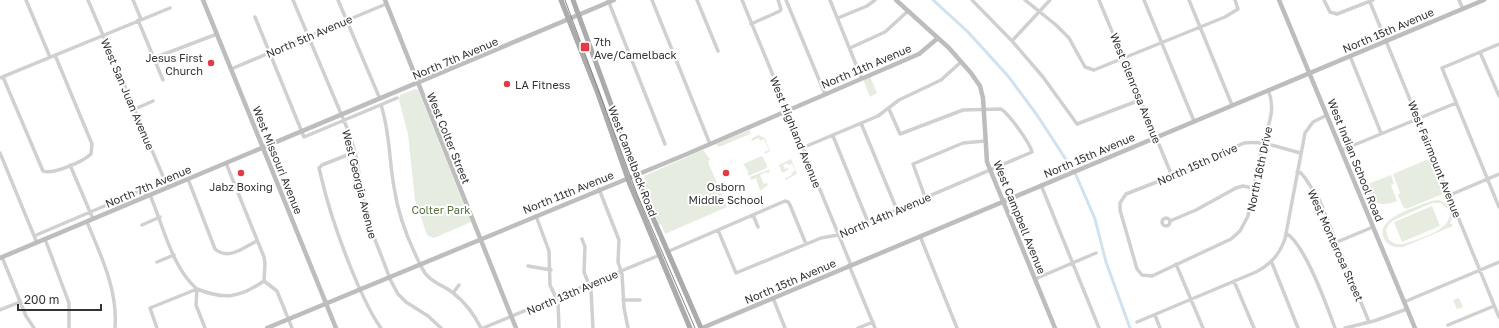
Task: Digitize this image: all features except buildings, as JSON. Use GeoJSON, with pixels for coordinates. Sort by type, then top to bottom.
{"type":"FeatureCollection","features":[{"type":"Feature","properties":{"kind":"main road","name":"West Camelback Road"},"geometry":{"type":"LineString","coordinates":[[561,0],[597,91],[627,178],[690,328]]}},
{"type":"Feature","properties":{"kind":"main road","name":"West Camelback Road"},"geometry":{"type":"LineString","coordinates":[[573,0],[636,174],[667,252],[701,328]]}},
{"type":"Feature","properties":{"kind":"street"},"geometry":{"type":"LineString","coordinates":[[26,0],[50,57]]}},
{"type":"Feature","properties":{"kind":"street","name":"West San Juan Avenue"},"geometry":{"type":"LineString","coordinates":[[88,0],[168,188]]}},
{"type":"Feature","properties":{"kind":"street"},"geometry":{"type":"LineString","coordinates":[[133,0],[163,80]]}},
{"type":"Feature","properties":{"kind":"street","name":"West Missouri Avenue"},"geometry":{"type":"LineString","coordinates":[[203,0],[264,147],[336,328]]}},
{"type":"Feature","properties":{"kind":"street","name":"West Georgia Avenue"},"geometry":{"type":"LineString","coordinates":[[293,0],[344,121],[354,152],[367,219],[390,277],[398,294],[406,302],[428,316],[441,328]]}},
{"type":"Feature","properties":{"kind":"street"},"geometry":{"type":"LineString","coordinates":[[338,0],[380,99]]}},
{"type":"Feature","properties":{"kind":"street","name":"North 7th Avenue"},"geometry":{"type":"LineString","coordinates":[[1,258],[579,15],[608,1],[614,0]]}},
{"type":"Feature","properties":{"kind":"street"},"geometry":{"type":"LineString","coordinates":[[652,0],[710,144]]}},
{"type":"Feature","properties":{"kind":"street"},"geometry":{"type":"LineString","coordinates":[[697,0],[718,52]]}},
{"type":"Feature","properties":{"kind":"street","name":"West Highland Avenue"},"geometry":{"type":"LineString","coordinates":[[742,0],[875,328]]}},
{"type":"Feature","properties":{"kind":"street"},"geometry":{"type":"LineString","coordinates":[[751,24],[780,11],[781,9],[778,0]]}},
{"type":"Feature","properties":{"kind":"street"},"geometry":{"type":"LineString","coordinates":[[786,0],[825,94]]}},
{"type":"Feature","properties":{"kind":"street"},"geometry":{"type":"LineString","coordinates":[[830,0],[861,78]]}},
{"type":"Feature","properties":{"kind":"street"},"geometry":{"type":"LineString","coordinates":[[838,18],[866,6],[875,0]]}},
{"type":"Feature","properties":{"kind":"street","name":"West Campbell Avenue"},"geometry":{"type":"LineString","coordinates":[[896,0],[938,38],[961,62],[980,86],[984,109],[986,158],[990,171],[1055,328]]}},
{"type":"Feature","properties":{"kind":"street"},"geometry":{"type":"LineString","coordinates":[[972,0],[1012,41],[1042,77],[1077,124],[1140,100]]}},
{"type":"Feature","properties":{"kind":"street"},"geometry":{"type":"LineString","coordinates":[[1025,0],[1069,38],[1087,69],[1097,69],[1225,17],[1238,9],[1235,0]]}},
{"type":"Feature","properties":{"kind":"street"},"geometry":{"type":"LineString","coordinates":[[1012,41],[1050,0]]}},
{"type":"Feature","properties":{"kind":"street","name":"West Glenrosa Avenue"},"geometry":{"type":"LineString","coordinates":[[1099,0],[1172,176]]}},
{"type":"Feature","properties":{"kind":"street"},"geometry":{"type":"LineString","coordinates":[[1144,0],[1194,121]]}},
{"type":"Feature","properties":{"kind":"street"},"geometry":{"type":"LineString","coordinates":[[1189,0],[1232,105]]}},
{"type":"Feature","properties":{"kind":"street","name":"West Indian School Road"},"geometry":{"type":"LineString","coordinates":[[1279,0],[1415,328]]}},
{"type":"Feature","properties":{"kind":"street"},"geometry":{"type":"LineString","coordinates":[[1324,0],[1329,11],[1333,14],[1339,14],[1372,1]]}},
{"type":"Feature","properties":{"kind":"street"},"geometry":{"type":"LineString","coordinates":[[1459,0],[1463,9]]}},
{"type":"Feature","properties":{"kind":"street","name":"North 15th Avenue"},"geometry":{"type":"LineString","coordinates":[[701,328],[1484,0]]}},
{"type":"Feature","properties":{"kind":"street"},"geometry":{"type":"LineString","coordinates":[[608,1],[666,144]]}},
{"type":"Feature","properties":{"kind":"street","name":"West Fairmount Avenue"},"geometry":{"type":"LineString","coordinates":[[1372,1],[1386,41],[1499,317]]}},
{"type":"Feature","properties":{"kind":"street","name":"North 5th Avenue"},"geometry":{"type":"LineString","coordinates":[[231,68],[308,37],[386,2]]}},
{"type":"Feature","properties":{"kind":"street","name":"West Colter Street"},"geometry":{"type":"LineString","coordinates":[[386,2],[516,328]]}},
{"type":"Feature","properties":{"kind":"street"},"geometry":{"type":"LineString","coordinates":[[55,55],[92,144],[93,152],[89,157],[53,172],[43,171],[2,77],[139,19],[170,8]]}},
{"type":"Feature","properties":{"kind":"street"},"geometry":{"type":"LineString","coordinates":[[850,48],[885,32],[908,11]]}},
{"type":"Feature","properties":{"kind":"street"},"geometry":{"type":"LineString","coordinates":[[255,17],[303,131]]}},
{"type":"Feature","properties":{"kind":"street"},"geometry":{"type":"LineString","coordinates":[[154,58],[217,34]]}},
{"type":"Feature","properties":{"kind":"street","name":"North 11th Avenue"},"geometry":{"type":"LineString","coordinates":[[267,328],[710,144],[919,54],[938,38]]}},
{"type":"Feature","properties":{"kind":"street"},"geometry":{"type":"LineString","coordinates":[[1499,44],[1442,68],[1499,207]]}},
{"type":"Feature","properties":{"kind":"street"},"geometry":{"type":"LineString","coordinates":[[1480,52],[1499,96]]}},
{"type":"Feature","properties":{"kind":"street"},"geometry":{"type":"LineString","coordinates":[[1350,56],[1381,133]]}},
{"type":"Feature","properties":{"kind":"street"},"geometry":{"type":"LineString","coordinates":[[802,148],[878,116],[899,100],[941,80],[961,62]]}},
{"type":"Feature","properties":{"kind":"street","name":"North 16th Drive"},"geometry":{"type":"LineString","coordinates":[[1140,273],[1152,276],[1231,238],[1240,231],[1248,216],[1253,188],[1273,104],[1268,90]]}},
{"type":"Feature","properties":{"kind":"street","name":"North 7th Avenue"},"geometry":{"type":"LineString","coordinates":[[303,131],[303,136],[305,137],[397,98]]}},
{"type":"Feature","properties":{"kind":"street"},"geometry":{"type":"LineString","coordinates":[[135,109],[153,101]]}},
{"type":"Feature","properties":{"kind":"street"},"geometry":{"type":"LineString","coordinates":[[1342,150],[1456,103]]}},
{"type":"Feature","properties":{"kind":"street"},"geometry":{"type":"LineString","coordinates":[[380,106],[389,140],[393,185],[399,210],[420,264],[430,279],[453,293],[466,305],[482,328]]}},
{"type":"Feature","properties":{"kind":"street"},"geometry":{"type":"LineString","coordinates":[[889,109],[900,134],[963,110],[984,109]]}},
{"type":"Feature","properties":{"kind":"street","name":"North 14th Avenue"},"geometry":{"type":"LineString","coordinates":[[718,230],[736,273],[821,238],[838,235],[1033,152],[1005,112],[996,109],[984,109]]}},
{"type":"Feature","properties":{"kind":"street"},"geometry":{"type":"LineString","coordinates":[[1137,322],[1234,281],[1272,263],[1282,248],[1286,233],[1305,133],[1309,126],[1327,115]]}},
{"type":"Feature","properties":{"kind":"street"},"geometry":{"type":"LineString","coordinates":[[862,123],[897,210]]}},
{"type":"Feature","properties":{"kind":"street"},"geometry":{"type":"LineString","coordinates":[[833,136],[868,222]]}},
{"type":"Feature","properties":{"kind":"street"},"geometry":{"type":"LineString","coordinates":[[926,197],[913,164],[963,142],[985,141]]}},
{"type":"Feature","properties":{"kind":"street","name":"North 15th Drive"},"geometry":{"type":"LineString","coordinates":[[1140,273],[1134,263],[1120,210],[1121,200],[1126,194],[1172,176],[1244,143],[1253,142],[1300,153]]}},
{"type":"Feature","properties":{"kind":"street"},"geometry":{"type":"LineString","coordinates":[[354,152],[322,165],[319,168],[333,223],[371,314],[381,328]]}},
{"type":"Feature","properties":{"kind":"street"},"geometry":{"type":"LineString","coordinates":[[0,153],[37,243]]}},
{"type":"Feature","properties":{"kind":"street"},"geometry":{"type":"LineString","coordinates":[[226,163],[266,264],[264,281]]}},
{"type":"Feature","properties":{"kind":"street"},"geometry":{"type":"LineString","coordinates":[[0,166],[5,164]]}},
{"type":"Feature","properties":{"kind":"street"},"geometry":{"type":"LineString","coordinates":[[70,165],[93,219]]}},
{"type":"Feature","properties":{"kind":"street","name":"West Monterosa Street"},"geometry":{"type":"LineString","coordinates":[[1297,172],[1301,173],[1315,192],[1369,322]]}},
{"type":"Feature","properties":{"kind":"street"},"geometry":{"type":"LineString","coordinates":[[1450,195],[1499,174]]}},
{"type":"Feature","properties":{"kind":"street"},"geometry":{"type":"LineString","coordinates":[[188,179],[213,245],[222,253],[232,254],[257,241]]}},
{"type":"Feature","properties":{"kind":"street"},"geometry":{"type":"LineString","coordinates":[[1041,185],[1099,328]]}},
{"type":"Feature","properties":{"kind":"street"},"geometry":{"type":"LineString","coordinates":[[1170,220],[1196,210],[1236,188],[1243,186],[1253,188]]}},
{"type":"Feature","properties":{"kind":"street"},"geometry":{"type":"LineString","coordinates":[[599,189],[618,237],[618,262],[621,271],[623,300],[628,328]]}},
{"type":"Feature","properties":{"kind":"street"},"geometry":{"type":"LineString","coordinates":[[34,236],[144,190],[149,196],[160,217],[174,255],[183,274],[197,289],[212,295],[227,297],[248,291],[264,281]]}},
{"type":"Feature","properties":{"kind":"street"},"geometry":{"type":"LineString","coordinates":[[667,252],[753,215],[788,202],[806,244]]}},
{"type":"Feature","properties":{"kind":"street"},"geometry":{"type":"LineString","coordinates":[[536,215],[549,251],[551,270],[550,285],[556,298],[559,328]]}},
{"type":"Feature","properties":{"kind":"street"},"geometry":{"type":"LineString","coordinates":[[753,215],[758,227]]}},
{"type":"Feature","properties":{"kind":"street"},"geometry":{"type":"LineString","coordinates":[[142,225],[160,217]]}},
{"type":"Feature","properties":{"kind":"street"},"geometry":{"type":"LineString","coordinates":[[87,222],[113,289],[116,328]]}},
{"type":"Feature","properties":{"kind":"street"},"geometry":{"type":"LineString","coordinates":[[1337,242],[1373,227]]}},
{"type":"Feature","properties":{"kind":"street"},"geometry":{"type":"LineString","coordinates":[[1286,233],[1296,241],[1305,255],[1335,328]]}},
{"type":"Feature","properties":{"kind":"street"},"geometry":{"type":"LineString","coordinates":[[920,236],[957,328]]}},
{"type":"Feature","properties":{"kind":"street"},"geometry":{"type":"LineString","coordinates":[[45,239],[69,303],[69,328]]}},
{"type":"Feature","properties":{"kind":"street"},"geometry":{"type":"LineString","coordinates":[[582,240],[585,247],[584,272],[591,290],[593,328]]}},
{"type":"Feature","properties":{"kind":"street"},"geometry":{"type":"LineString","coordinates":[[1035,279],[1096,253]]}},
{"type":"Feature","properties":{"kind":"street"},"geometry":{"type":"LineString","coordinates":[[157,262],[174,255]]}},
{"type":"Feature","properties":{"kind":"street","name":"North 13th Avenue"},"geometry":{"type":"LineString","coordinates":[[482,328],[660,255]]}},
{"type":"Feature","properties":{"kind":"street"},"geometry":{"type":"LineString","coordinates":[[1,258],[20,302],[34,328]]}},
{"type":"Feature","properties":{"kind":"street"},"geometry":{"type":"LineString","coordinates":[[1404,302],[1499,262]]}},
{"type":"Feature","properties":{"kind":"street"},"geometry":{"type":"LineString","coordinates":[[1272,263],[1298,328]]}},
{"type":"Feature","properties":{"kind":"street"},"geometry":{"type":"LineString","coordinates":[[1176,264],[1203,328]]}},
{"type":"Feature","properties":{"kind":"street"},"geometry":{"type":"LineString","coordinates":[[528,266],[551,270]]}},
{"type":"Feature","properties":{"kind":"street"},"geometry":{"type":"LineString","coordinates":[[264,281],[277,291],[292,328]]}},
{"type":"Feature","properties":{"kind":"street"},"geometry":{"type":"LineString","coordinates":[[1234,281],[1254,328]]}},
{"type":"Feature","properties":{"kind":"street"},"geometry":{"type":"LineString","coordinates":[[453,293],[459,285]]}},
{"type":"Feature","properties":{"kind":"street"},"geometry":{"type":"LineString","coordinates":[[157,328],[150,308],[197,289]]}},
{"type":"Feature","properties":{"kind":"street"},"geometry":{"type":"LineString","coordinates":[[197,289],[196,305],[205,328]]}},
{"type":"Feature","properties":{"kind":"street"},"geometry":{"type":"LineString","coordinates":[[773,298],[785,328]]}},
{"type":"Feature","properties":{"kind":"street"},"geometry":{"type":"LineString","coordinates":[[623,300],[640,300]]}},
{"type":"Feature","properties":{"kind":"street"},"geometry":{"type":"LineString","coordinates":[[0,310],[20,302]]}},
{"type":"Feature","properties":{"kind":"street"},"geometry":{"type":"LineString","coordinates":[[1448,326],[1494,306]]}},
{"type":"Feature","properties":{"kind":"street"},"geometry":{"type":"LineString","coordinates":[[1345,328],[1369,322],[1407,309]]}},
{"type":"Feature","properties":{"kind":"street"},"geometry":{"type":"LineString","coordinates":[[1155,315],[1160,328]]}},
{"type":"Feature","properties":{"kind":"street"},"geometry":{"type":"LineString","coordinates":[[858,328],[872,322]]}},
{"type":"Feature","properties":{"kind":"green space"},"geometry":{"type":"Polygon","coordinates":[[[870,76],[877,93],[870,97],[863,79],[870,76]]]}},
{"type":"Feature","properties":{"kind":"green space","name":"Colter Park"},"geometry":{"type":"Polygon","coordinates":[[[415,89],[418,90],[471,222],[434,238],[427,235],[415,200],[408,134],[399,100],[400,95],[415,89]]]}},
{"type":"Feature","properties":{"kind":"green space"},"geometry":{"type":"Polygon","coordinates":[[[750,130],[750,134],[719,147],[716,144],[750,130]]]}},
{"type":"Feature","properties":{"kind":"green space"},"geometry":{"type":"Polygon","coordinates":[[[758,135],[765,138],[770,151],[765,154],[764,152],[769,150],[764,139],[760,141],[759,138],[752,141],[751,139],[758,135]]]}},
{"type":"Feature","properties":{"kind":"green space"},"geometry":{"type":"Polygon","coordinates":[[[703,150],[710,159],[708,162],[727,207],[665,234],[661,224],[659,225],[644,186],[646,185],[644,176],[703,150]]]}},
{"type":"Feature","properties":{"kind":"green space"},"geometry":{"type":"Polygon","coordinates":[[[762,156],[767,168],[748,176],[748,171],[743,164],[762,156]]]}},
{"type":"Feature","properties":{"kind":"green space"},"geometry":{"type":"Polygon","coordinates":[[[1431,158],[1445,193],[1406,209],[1403,207],[1398,195],[1400,193],[1393,174],[1431,158]]]}},
{"type":"Feature","properties":{"kind":"green space"},"geometry":{"type":"Polygon","coordinates":[[[791,159],[797,174],[785,180],[785,178],[792,175],[791,173],[795,171],[792,164],[788,165],[787,163],[783,165],[785,169],[788,168],[788,170],[782,173],[779,165],[791,159]]]}},
{"type":"Feature","properties":{"kind":"green space"},"geometry":{"type":"Polygon","coordinates":[[[770,169],[768,175],[767,172],[760,175],[764,184],[767,183],[768,185],[760,191],[756,178],[751,180],[750,177],[770,169]]]}},
{"type":"Feature","properties":{"kind":"green space"},"geometry":{"type":"Polygon","coordinates":[[[1391,175],[1394,184],[1391,185],[1397,201],[1381,204],[1373,200],[1363,186],[1391,175]]]}},
{"type":"Feature","properties":{"kind":"green space"},"geometry":{"type":"Polygon","coordinates":[[[1438,200],[1446,203],[1452,212],[1450,224],[1453,226],[1403,247],[1394,247],[1386,242],[1382,234],[1384,227],[1389,221],[1397,215],[1431,201],[1438,200]],[[1432,203],[1394,220],[1389,224],[1386,230],[1389,240],[1396,244],[1403,244],[1434,233],[1446,223],[1449,217],[1449,210],[1441,203],[1432,203]]]}},
{"type":"Feature","properties":{"kind":"green space"},"geometry":{"type":"Polygon","coordinates":[[[1432,206],[1440,226],[1402,242],[1394,222],[1432,206]]]}},
{"type":"Feature","properties":{"kind":"green space"},"geometry":{"type":"Polygon","coordinates":[[[1459,298],[1463,307],[1457,309],[1453,300],[1459,298]]]}},
{"type":"Feature","properties":{"kind":"waterway"},"geometry":{"type":"LineString","coordinates":[[933,0],[968,32],[1008,76],[1037,115],[1076,175],[1095,219],[1106,262],[1130,328]]}},
{"type":"Feature","properties":{"kind":"tram line"},"geometry":{"type":"LineString","coordinates":[[565,0],[637,194],[695,328]]}},
{"type":"Feature","properties":{"kind":"place","name":"7th Ave/Camelback"},"geometry":{"type":"Point","coordinates":[585,47]}},
{"type":"Feature","properties":{"kind":"place","name":"Jesus First Church"},"geometry":{"type":"Point","coordinates":[211,63]}},
{"type":"Feature","properties":{"kind":"place","name":"LA Fitness"},"geometry":{"type":"Point","coordinates":[507,84]}},
{"type":"Feature","properties":{"kind":"place","name":"Jabz Boxing"},"geometry":{"type":"Point","coordinates":[241,173]}},
{"type":"Feature","properties":{"kind":"place","name":"Osborn Middle School"},"geometry":{"type":"Point","coordinates":[726,173]}}]}
